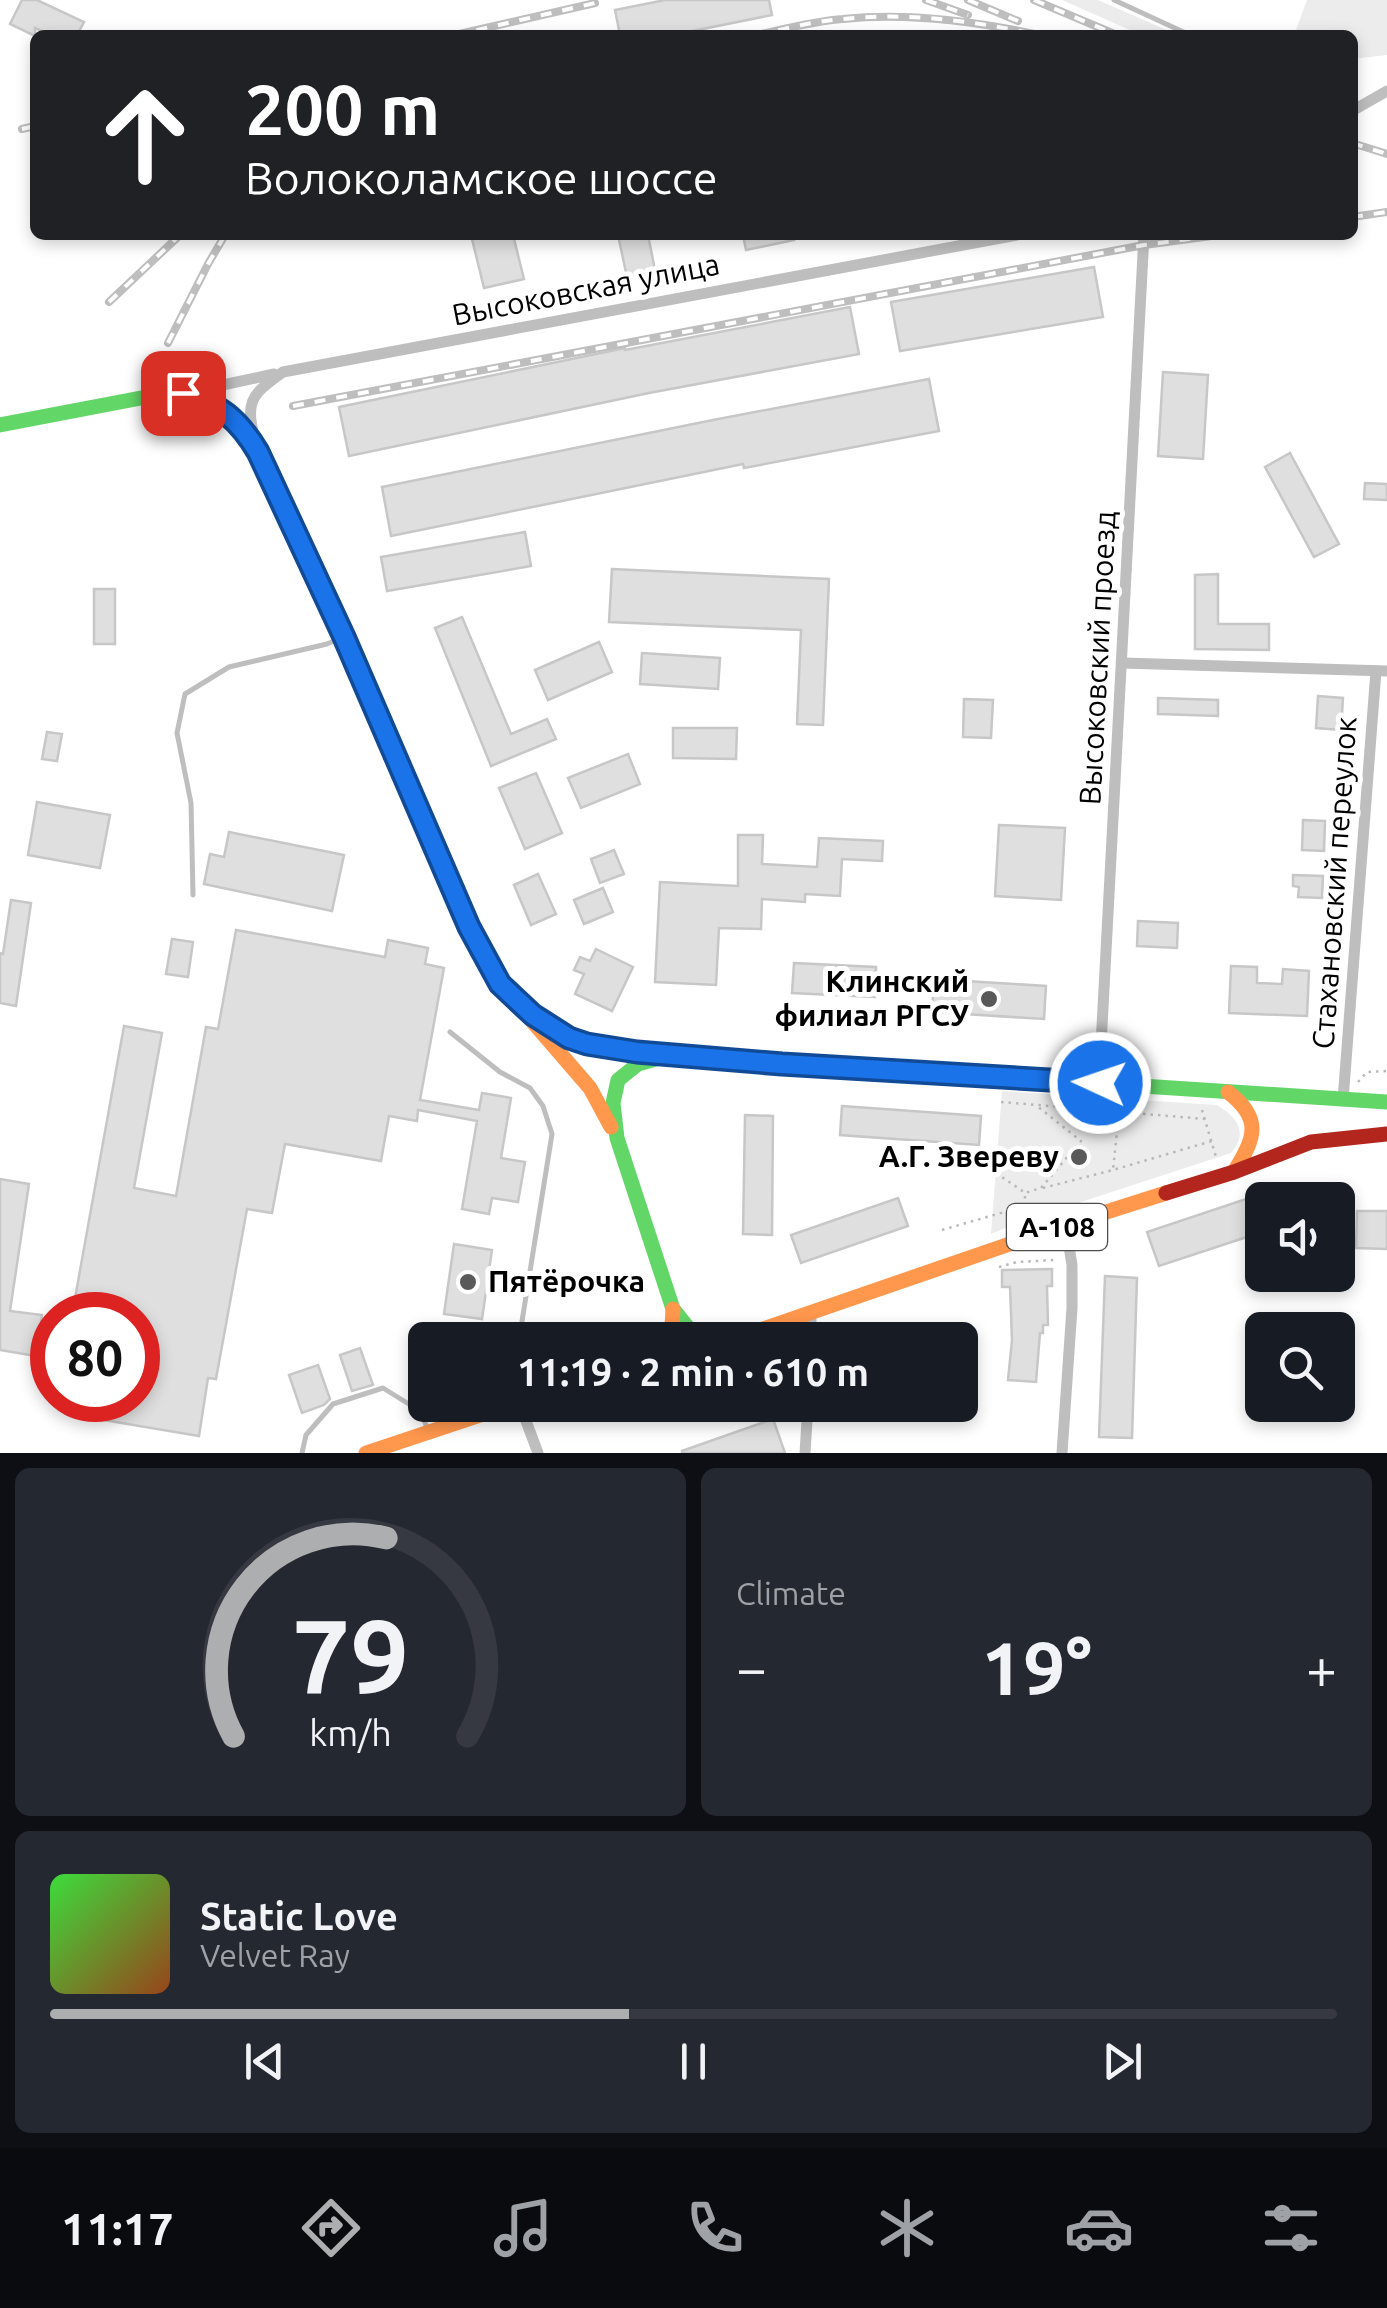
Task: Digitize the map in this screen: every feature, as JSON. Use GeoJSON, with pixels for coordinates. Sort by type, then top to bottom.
{"type":"FeatureCollection","features":[{"type":"Feature","properties":{"kind":"main road"},"geometry":{"type":"LineString","coordinates":[[0,424],[150,395],[183,393],[222,410],[246,433],[344,637],[469,927],[500,984],[590,1088],[617,1138],[672,1309],[672,1322]]}},
{"type":"Feature","properties":{"kind":"main road"},"geometry":{"type":"LineString","coordinates":[[500,984],[533,1015],[569,1038],[587,1044],[670,1055],[1228,1092],[1349,1094],[1387,1102]]}},
{"type":"Feature","properties":{"kind":"main road"},"geometry":{"type":"LineString","coordinates":[[617,1138],[613,1103],[618,1080],[638,1064],[670,1055]]}},
{"type":"Feature","properties":{"kind":"main road"},"geometry":{"type":"LineString","coordinates":[[1228,1092],[1248,1109],[1254,1134],[1234,1172]]}},
{"type":"Feature","properties":{"kind":"main road","name":"А-108"},"geometry":{"type":"LineString","coordinates":[[782,1322],[1058,1226],[1234,1172],[1310,1142],[1387,1134]]}},
{"type":"Feature","properties":{"kind":"main road"},"geometry":{"type":"LineString","coordinates":[[672,1309],[683,1322]]}},
{"type":"Feature","properties":{"kind":"main road"},"geometry":{"type":"LineString","coordinates":[[374,1452],[461,1422]]}},
{"type":"Feature","properties":{"kind":"street"},"geometry":{"type":"LineString","coordinates":[[1358,108],[1387,92]]}},
{"type":"Feature","properties":{"kind":"street","name":"Высоковская улица"},"geometry":{"type":"LineString","coordinates":[[183,393],[989,240]]}},
{"type":"Feature","properties":{"kind":"street","name":"Высоковский проезд"},"geometry":{"type":"LineString","coordinates":[[1100,1083],[1144,240]]}},
{"type":"Feature","properties":{"kind":"street"},"geometry":{"type":"LineString","coordinates":[[258,452],[249,420],[252,401],[259,388],[283,372]]}},
{"type":"Feature","properties":{"kind":"street"},"geometry":{"type":"LineString","coordinates":[[1123,663],[1382,671]]}},
{"type":"Feature","properties":{"kind":"street","name":"Стахановский переулок"},"geometry":{"type":"LineString","coordinates":[[1349,1094],[1382,671]]}},
{"type":"Feature","properties":{"kind":"street"},"geometry":{"type":"LineString","coordinates":[[1058,1226],[1068,1240],[1072,1265],[1062,1453]]}},
{"type":"Feature","properties":{"kind":"street"},"geometry":{"type":"LineString","coordinates":[[808,1313],[812,1322]]}},
{"type":"Feature","properties":{"kind":"street"},"geometry":{"type":"LineString","coordinates":[[526,1422],[538,1453]]}},
{"type":"Feature","properties":{"kind":"street"},"geometry":{"type":"LineString","coordinates":[[805,1453],[807,1422]]}},
{"type":"Feature","properties":{"kind":"lane"},"geometry":{"type":"LineString","coordinates":[[1114,0],[1179,30]]}},
{"type":"Feature","properties":{"kind":"lane"},"geometry":{"type":"LineString","coordinates":[[193,894],[191,803],[177,734],[184,694],[229,667],[344,637]]}},
{"type":"Feature","properties":{"kind":"lane"},"geometry":{"type":"LineString","coordinates":[[450,1032],[500,1072],[530,1088],[543,1106],[552,1134],[522,1322]]}},
{"type":"Feature","properties":{"kind":"lane"},"geometry":{"type":"LineString","coordinates":[[302,1453],[306,1434],[333,1404],[382,1388],[420,1411],[430,1433]]}},
{"type":"Feature","properties":{"kind":"path"},"geometry":{"type":"LineString","coordinates":[[1349,1094],[1367,1072],[1387,1071]]}},
{"type":"Feature","properties":{"kind":"path"},"geometry":{"type":"LineString","coordinates":[[1001,1102],[1205,1118]]}},
{"type":"Feature","properties":{"kind":"path"},"geometry":{"type":"LineString","coordinates":[[1200,1103],[1216,1157]]}},
{"type":"Feature","properties":{"kind":"path"},"geometry":{"type":"LineString","coordinates":[[1036,1105],[1080,1140],[1042,1188]]}},
{"type":"Feature","properties":{"kind":"path"},"geometry":{"type":"LineString","coordinates":[[1113,1170],[1119,1112]]}},
{"type":"Feature","properties":{"kind":"path"},"geometry":{"type":"LineString","coordinates":[[1025,1193],[1212,1141]]}},
{"type":"Feature","properties":{"kind":"path"},"geometry":{"type":"LineString","coordinates":[[996,1173],[1025,1193]]}},
{"type":"Feature","properties":{"kind":"path"},"geometry":{"type":"LineString","coordinates":[[1023,1221],[1025,1193]]}},
{"type":"Feature","properties":{"kind":"path"},"geometry":{"type":"LineString","coordinates":[[942,1230],[1025,1206]]}},
{"type":"Feature","properties":{"kind":"shaded area"},"geometry":{"type":"Polygon","coordinates":[[[1062,0],[1098,0],[1167,30],[1130,30],[1062,0]]]}},
{"type":"Feature","properties":{"kind":"shaded area"},"geometry":{"type":"Polygon","coordinates":[[[1307,0],[1387,0],[1387,55],[1358,58],[1358,30],[1296,30],[1307,0]]]}},
{"type":"Feature","properties":{"kind":"shaded area"},"geometry":{"type":"Polygon","coordinates":[[[1002,1091],[1217,1105],[1235,1120],[1239,1138],[1231,1153],[991,1234],[1002,1091]]]}},
{"type":"Feature","properties":{"kind":"building"},"geometry":{"type":"Polygon","coordinates":[[[22,0],[37,0],[84,22],[80,30],[35,28],[30,34],[10,24],[22,0]]]}},
{"type":"Feature","properties":{"kind":"building"},"geometry":{"type":"Polygon","coordinates":[[[665,0],[769,0],[772,15],[698,30],[619,30],[615,10],[665,0]]]}},
{"type":"Feature","properties":{"kind":"building"},"geometry":{"type":"Polygon","coordinates":[[[472,240],[514,240],[524,279],[484,288],[472,240]]]}},
{"type":"Feature","properties":{"kind":"building"},"geometry":{"type":"Polygon","coordinates":[[[619,240],[649,240],[655,270],[627,277],[619,240]]]}},
{"type":"Feature","properties":{"kind":"building"},"geometry":{"type":"Polygon","coordinates":[[[744,240],[794,240],[746,250],[744,240]]]}},
{"type":"Feature","properties":{"kind":"building"},"geometry":{"type":"Polygon","coordinates":[[[1094,267],[1103,317],[900,351],[891,302],[1094,267]]]}},
{"type":"Feature","properties":{"kind":"building"},"geometry":{"type":"Polygon","coordinates":[[[850,307],[859,354],[349,456],[339,407],[850,307]]]}},
{"type":"Feature","properties":{"kind":"building"},"geometry":{"type":"Polygon","coordinates":[[[1163,372],[1208,375],[1203,459],[1158,456],[1163,372]]]}},
{"type":"Feature","properties":{"kind":"building"},"geometry":{"type":"Polygon","coordinates":[[[929,379],[939,431],[744,468],[743,464],[391,536],[382,487],[929,379]]]}},
{"type":"Feature","properties":{"kind":"building"},"geometry":{"type":"Polygon","coordinates":[[[1290,453],[1339,544],[1314,557],[1265,467],[1290,453]]]}},
{"type":"Feature","properties":{"kind":"building"},"geometry":{"type":"Polygon","coordinates":[[[1365,483],[1387,484],[1387,500],[1364,499],[1365,483]]]}},
{"type":"Feature","properties":{"kind":"building"},"geometry":{"type":"Polygon","coordinates":[[[525,532],[531,566],[387,591],[381,557],[525,532]]]}},
{"type":"Feature","properties":{"kind":"building"},"geometry":{"type":"Polygon","coordinates":[[[612,569],[829,579],[823,725],[797,724],[801,630],[609,622],[612,569]]]}},
{"type":"Feature","properties":{"kind":"building"},"geometry":{"type":"Polygon","coordinates":[[[1218,574],[1218,624],[1269,624],[1269,650],[1195,649],[1195,575],[1218,574]]]}},
{"type":"Feature","properties":{"kind":"building"},"geometry":{"type":"Polygon","coordinates":[[[94,589],[115,589],[115,644],[94,644],[94,589]]]}},
{"type":"Feature","properties":{"kind":"building"},"geometry":{"type":"Polygon","coordinates":[[[462,617],[511,734],[547,719],[556,739],[491,766],[435,628],[462,617]]]}},
{"type":"Feature","properties":{"kind":"building"},"geometry":{"type":"Polygon","coordinates":[[[599,642],[612,672],[548,700],[535,670],[599,642]]]}},
{"type":"Feature","properties":{"kind":"building"},"geometry":{"type":"Polygon","coordinates":[[[642,653],[720,658],[718,689],[640,684],[642,653]]]}},
{"type":"Feature","properties":{"kind":"building"},"geometry":{"type":"Polygon","coordinates":[[[1318,696],[1343,698],[1341,730],[1316,728],[1318,696]]]}},
{"type":"Feature","properties":{"kind":"building"},"geometry":{"type":"Polygon","coordinates":[[[1158,698],[1218,700],[1218,716],[1158,714],[1158,698]]]}},
{"type":"Feature","properties":{"kind":"building"},"geometry":{"type":"Polygon","coordinates":[[[964,699],[993,700],[991,738],[963,737],[964,699]]]}},
{"type":"Feature","properties":{"kind":"building"},"geometry":{"type":"Polygon","coordinates":[[[673,728],[737,728],[736,759],[673,758],[673,728]]]}},
{"type":"Feature","properties":{"kind":"building"},"geometry":{"type":"Polygon","coordinates":[[[47,732],[62,734],[57,761],[42,759],[47,732]]]}},
{"type":"Feature","properties":{"kind":"building"},"geometry":{"type":"Polygon","coordinates":[[[628,754],[640,784],[581,808],[568,778],[628,754]]]}},
{"type":"Feature","properties":{"kind":"building"},"geometry":{"type":"Polygon","coordinates":[[[536,773],[562,833],[525,849],[499,788],[536,773]]]}},
{"type":"Feature","properties":{"kind":"building"},"geometry":{"type":"Polygon","coordinates":[[[37,802],[110,815],[100,868],[28,855],[37,802]]]}},
{"type":"Feature","properties":{"kind":"building"},"geometry":{"type":"Polygon","coordinates":[[[1303,820],[1325,821],[1324,851],[1302,850],[1303,820]]]}},
{"type":"Feature","properties":{"kind":"building"},"geometry":{"type":"Polygon","coordinates":[[[999,825],[1065,828],[1061,900],[995,896],[999,825]]]}},
{"type":"Feature","properties":{"kind":"building"},"geometry":{"type":"Polygon","coordinates":[[[229,832],[344,855],[332,911],[204,884],[210,854],[224,857],[229,832]]]}},
{"type":"Feature","properties":{"kind":"building"},"geometry":{"type":"Polygon","coordinates":[[[738,835],[763,835],[762,864],[817,867],[819,838],[883,841],[882,861],[842,859],[840,896],[805,894],[805,902],[762,899],[761,929],[719,928],[716,985],[655,982],[660,882],[738,886],[738,835]]]}},
{"type":"Feature","properties":{"kind":"building"},"geometry":{"type":"Polygon","coordinates":[[[614,850],[624,874],[600,883],[591,859],[614,850]]]}},
{"type":"Feature","properties":{"kind":"building"},"geometry":{"type":"Polygon","coordinates":[[[538,874],[556,914],[531,925],[514,885],[538,874]]]}},
{"type":"Feature","properties":{"kind":"building"},"geometry":{"type":"Polygon","coordinates":[[[1293,875],[1323,876],[1322,898],[1298,897],[1299,887],[1293,886],[1293,875]]]}},
{"type":"Feature","properties":{"kind":"building"},"geometry":{"type":"Polygon","coordinates":[[[603,888],[613,912],[584,924],[574,900],[603,888]]]}},
{"type":"Feature","properties":{"kind":"building"},"geometry":{"type":"Polygon","coordinates":[[[11,900],[31,903],[16,1006],[0,1003],[0,953],[3,954],[11,900]]]}},
{"type":"Feature","properties":{"kind":"building"},"geometry":{"type":"Polygon","coordinates":[[[1138,921],[1178,923],[1177,948],[1137,946],[1138,921]]]}},
{"type":"Feature","properties":{"kind":"building"},"geometry":{"type":"Polygon","coordinates":[[[236,930],[385,957],[388,940],[428,948],[425,964],[444,968],[420,1100],[479,1110],[482,1093],[511,1098],[501,1158],[525,1162],[518,1202],[492,1198],[489,1214],[462,1209],[477,1121],[418,1110],[417,1121],[389,1116],[381,1161],[285,1144],[272,1213],[247,1209],[216,1379],[208,1378],[199,1436],[116,1422],[160,1422],[160,1292],[76,1292],[124,1026],[162,1033],[134,1188],[176,1196],[206,1027],[218,1029],[236,930]]]}},
{"type":"Feature","properties":{"kind":"building"},"geometry":{"type":"Polygon","coordinates":[[[172,939],[193,942],[188,977],[166,974],[172,939]]]}},
{"type":"Feature","properties":{"kind":"building"},"geometry":{"type":"Polygon","coordinates":[[[596,949],[633,967],[612,1011],[575,994],[584,974],[574,970],[580,957],[590,961],[596,949]]]}},
{"type":"Feature","properties":{"kind":"building"},"geometry":{"type":"Polygon","coordinates":[[[794,963],[876,967],[875,997],[792,993],[794,963]]]}},
{"type":"Feature","properties":{"kind":"building"},"geometry":{"type":"Polygon","coordinates":[[[1231,966],[1257,967],[1257,983],[1282,984],[1283,969],[1309,971],[1307,1016],[1229,1013],[1231,966]]]}},
{"type":"Feature","properties":{"kind":"building","name":"Клинский филиал РГСУ"},"geometry":{"type":"Polygon","coordinates":[[[934,979],[1046,986],[1044,1019],[932,1012],[934,979]]]}},
{"type":"Feature","properties":{"kind":"building"},"geometry":{"type":"Polygon","coordinates":[[[842,1106],[981,1116],[979,1145],[840,1135],[842,1106]]]}},
{"type":"Feature","properties":{"kind":"building"},"geometry":{"type":"Polygon","coordinates":[[[745,1115],[773,1116],[772,1235],[743,1234],[745,1115]]]}},
{"type":"Feature","properties":{"kind":"building"},"geometry":{"type":"Polygon","coordinates":[[[0,1179],[29,1184],[10,1311],[30,1314],[30,1355],[0,1350],[0,1179]]]}},
{"type":"Feature","properties":{"kind":"building"},"geometry":{"type":"Polygon","coordinates":[[[898,1198],[908,1226],[801,1263],[791,1235],[898,1198]]]}},
{"type":"Feature","properties":{"kind":"building"},"geometry":{"type":"Polygon","coordinates":[[[1245,1199],[1245,1238],[1159,1266],[1147,1232],[1245,1199]]]}},
{"type":"Feature","properties":{"kind":"building"},"geometry":{"type":"Polygon","coordinates":[[[1357,1211],[1387,1211],[1387,1249],[1356,1248],[1357,1211]]]}},
{"type":"Feature","properties":{"kind":"building","name":"Пятёрочка"},"geometry":{"type":"Polygon","coordinates":[[[454,1244],[492,1250],[482,1319],[444,1314],[454,1244]]]}},
{"type":"Feature","properties":{"kind":"building"},"geometry":{"type":"Polygon","coordinates":[[[1052,1269],[1052,1286],[1047,1286],[1048,1325],[1043,1325],[1040,1333],[1036,1382],[1008,1380],[1012,1340],[1010,1287],[1002,1287],[1002,1270],[1052,1269]]]}},
{"type":"Feature","properties":{"kind":"building"},"geometry":{"type":"Polygon","coordinates":[[[1105,1276],[1137,1278],[1132,1438],[1099,1437],[1105,1276]]]}},
{"type":"Feature","properties":{"kind":"building"},"geometry":{"type":"Polygon","coordinates":[[[360,1348],[373,1385],[352,1391],[340,1355],[360,1348]]]}},
{"type":"Feature","properties":{"kind":"building"},"geometry":{"type":"Polygon","coordinates":[[[318,1365],[330,1399],[302,1413],[289,1375],[318,1365]]]}},
{"type":"Feature","properties":{"kind":"building"},"geometry":{"type":"Polygon","coordinates":[[[774,1422],[785,1453],[682,1453],[774,1422]]]}},
{"type":"Feature","properties":{"kind":"railway"},"geometry":{"type":"LineString","coordinates":[[926,0],[968,15]]}},
{"type":"Feature","properties":{"kind":"railway"},"geometry":{"type":"LineString","coordinates":[[968,0],[1018,21]]}},
{"type":"Feature","properties":{"kind":"railway"},"geometry":{"type":"LineString","coordinates":[[1034,0],[1105,30]]}},
{"type":"Feature","properties":{"kind":"railway"},"geometry":{"type":"LineString","coordinates":[[477,30],[595,3]]}},
{"type":"Feature","properties":{"kind":"railway"},"geometry":{"type":"LineString","coordinates":[[782,30],[867,17],[916,17],[1011,30]]}},
{"type":"Feature","properties":{"kind":"railway"},"geometry":{"type":"LineString","coordinates":[[22,129],[30,127]]}},
{"type":"Feature","properties":{"kind":"railway"},"geometry":{"type":"LineString","coordinates":[[1358,145],[1387,154]]}},
{"type":"Feature","properties":{"kind":"railway"},"geometry":{"type":"LineString","coordinates":[[1358,216],[1387,212]]}},
{"type":"Feature","properties":{"kind":"railway"},"geometry":{"type":"LineString","coordinates":[[109,302],[175,240]]}},
{"type":"Feature","properties":{"kind":"railway"},"geometry":{"type":"LineString","coordinates":[[168,343],[222,240]]}},
{"type":"Feature","properties":{"kind":"railway"},"geometry":{"type":"LineString","coordinates":[[293,406],[1182,240]]}},
{"type":"Feature","properties":{"kind":"traffic: fast"},"geometry":{"type":"LineString","coordinates":[[0,425],[162,394],[204,399],[236,421],[258,452],[441,861]]}},
{"type":"Feature","properties":{"kind":"traffic: fast"},"geometry":{"type":"LineString","coordinates":[[536,1017],[595,1043],[660,1054]]}},
{"type":"Feature","properties":{"kind":"traffic: fast"},"geometry":{"type":"LineString","coordinates":[[683,1322],[673,1309],[617,1138],[613,1103],[618,1080],[638,1064],[670,1055],[1387,1102]]}},
{"type":"Feature","properties":{"kind":"traffic: slow"},"geometry":{"type":"LineString","coordinates":[[441,861],[469,927],[500,984],[590,1088],[611,1127]]}},
{"type":"Feature","properties":{"kind":"traffic: slow"},"geometry":{"type":"LineString","coordinates":[[1228,1092],[1247,1111],[1252,1129],[1247,1149],[1234,1172]]}},
{"type":"Feature","properties":{"kind":"traffic: slow"},"geometry":{"type":"LineString","coordinates":[[783,1322],[1166,1193]]}},
{"type":"Feature","properties":{"kind":"traffic: slow"},"geometry":{"type":"LineString","coordinates":[[672,1322],[673,1309]]}},
{"type":"Feature","properties":{"kind":"traffic: slow"},"geometry":{"type":"LineString","coordinates":[[366,1453],[459,1422]]}},
{"type":"Feature","properties":{"kind":"traffic: jam"},"geometry":{"type":"LineString","coordinates":[[1166,1193],[1311,1142],[1387,1134]]}},
{"type":"Feature","properties":{"kind":"place","name":"Клинский филиал РГСУ"},"geometry":{"type":"Point","coordinates":[989,999]}},
{"type":"Feature","properties":{"kind":"place","name":"А.Г. Звереву"},"geometry":{"type":"Point","coordinates":[1079,1157]}},
{"type":"Feature","properties":{"kind":"place","name":"Пятёрочка"},"geometry":{"type":"Point","coordinates":[468,1282]}},
{"type":"Feature","properties":{"kind":"route"},"geometry":{"type":"LineString","coordinates":[[183,393],[222,410],[246,433],[258,452],[344,637],[469,927],[500,984],[533,1015],[569,1038],[637,1052],[1100,1083]]}}]}
